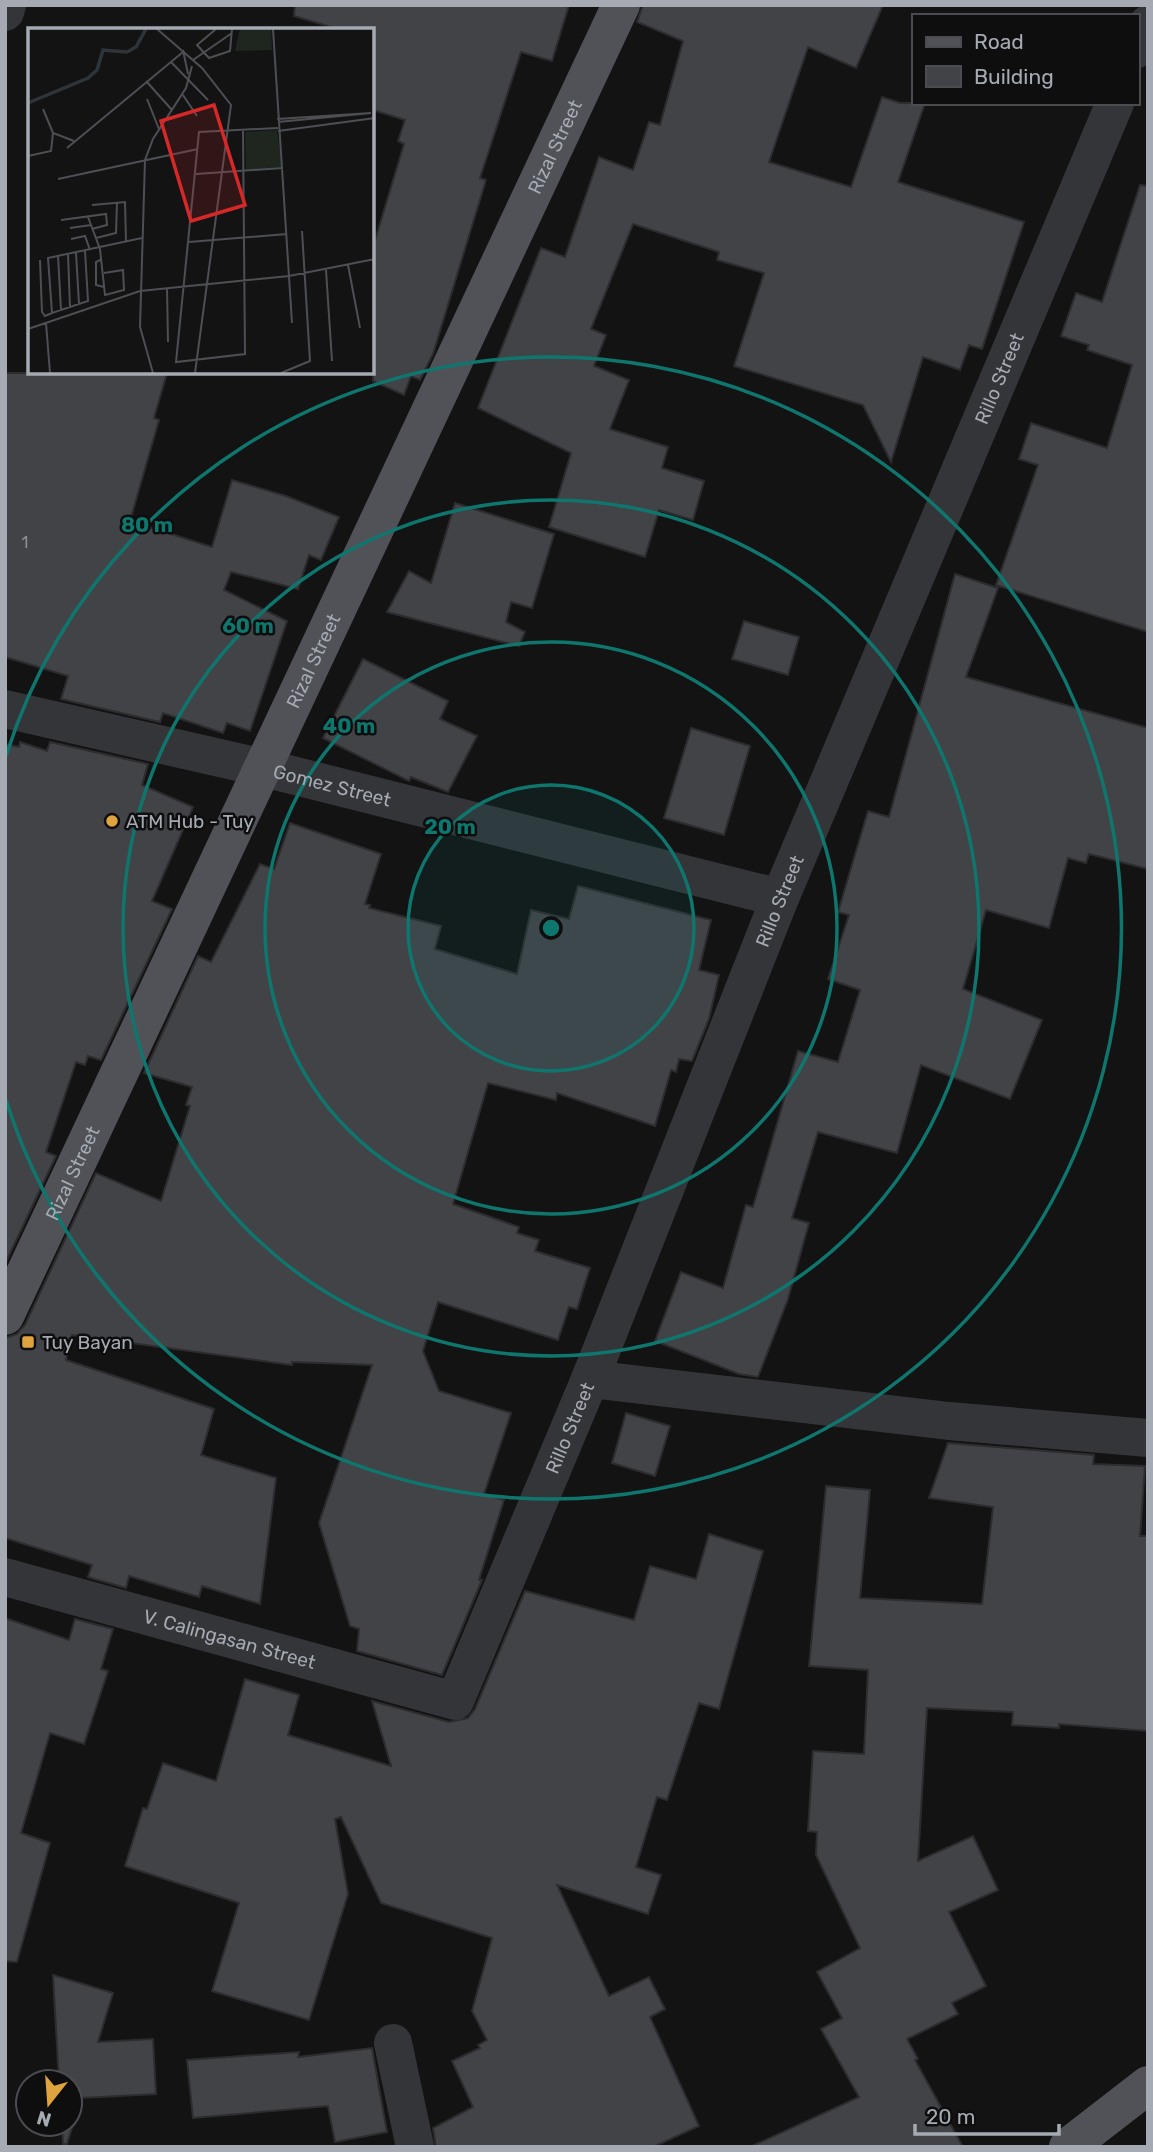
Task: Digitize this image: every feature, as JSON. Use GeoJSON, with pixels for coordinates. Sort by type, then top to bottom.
{"type":"FeatureCollection","features":[{"type":"Feature","properties":{"kind":"main road","name":"Rizal Street"},"geometry":{"type":"LineString","coordinates":[[5,1316],[621,5]]}},
{"type":"Feature","properties":{"kind":"main road"},"geometry":{"type":"LineString","coordinates":[[1068,2147],[1148,2085]]}},
{"type":"Feature","properties":{"kind":"street"},"geometry":{"type":"LineString","coordinates":[[5,12],[8,5]]}},
{"type":"Feature","properties":{"kind":"street"},"geometry":{"type":"LineString","coordinates":[[1139,44],[1148,24]]}},
{"type":"Feature","properties":{"kind":"street","name":"Rillo Street"},"geometry":{"type":"LineString","coordinates":[[455,1701],[590,1379],[780,898],[1114,105]]}},
{"type":"Feature","properties":{"kind":"street","name":"Gomez Street"},"geometry":{"type":"LineString","coordinates":[[5,709],[264,768],[780,898]]}},
{"type":"Feature","properties":{"kind":"street"},"geometry":{"type":"LineString","coordinates":[[590,1379],[949,1421],[1148,1438]]}},
{"type":"Feature","properties":{"kind":"street","name":"V. Calingasan Street"},"geometry":{"type":"LineString","coordinates":[[5,1577],[455,1701]]}},
{"type":"Feature","properties":{"kind":"street"},"geometry":{"type":"LineString","coordinates":[[393,2043],[415,2147]]}},
{"type":"Feature","properties":{"kind":"building"},"geometry":{"type":"Polygon","coordinates":[[[295,5],[569,5],[552,61],[521,52],[480,178],[486,180],[433,354],[420,380],[411,376],[404,395],[373,381],[373,374],[374,244],[404,144],[398,141],[405,120],[374,110],[374,28],[334,28],[294,16],[295,5]]]}},
{"type":"Feature","properties":{"kind":"building"},"geometry":{"type":"Polygon","coordinates":[[[643,5],[883,5],[856,68],[808,47],[769,162],[851,187],[882,97],[900,103],[924,105],[898,182],[1024,222],[982,349],[969,345],[960,370],[923,357],[891,462],[863,405],[734,366],[764,273],[717,260],[719,252],[633,224],[591,329],[606,335],[594,366],[629,380],[610,429],[668,447],[662,468],[704,481],[693,520],[659,510],[645,557],[549,527],[571,453],[478,408],[541,248],[565,257],[599,157],[633,170],[649,122],[660,125],[683,41],[637,22],[643,5]]]}},
{"type":"Feature","properties":{"kind":"building"},"geometry":{"type":"Polygon","coordinates":[[[1140,185],[1148,186],[1148,632],[996,585],[1038,465],[1019,459],[1031,423],[1107,448],[1132,365],[1087,350],[1089,345],[1061,336],[1076,293],[1102,302],[1140,185]]]}},
{"type":"Feature","properties":{"kind":"building"},"geometry":{"type":"Polygon","coordinates":[[[5,373],[167,374],[154,418],[159,420],[130,521],[212,547],[232,480],[286,496],[339,517],[321,560],[309,555],[298,589],[231,572],[224,590],[287,621],[250,731],[227,723],[223,733],[163,713],[160,722],[61,699],[68,676],[5,657],[5,373]]]}},
{"type":"Feature","properties":{"kind":"building"},"geometry":{"type":"Polygon","coordinates":[[[455,503],[554,534],[532,608],[511,602],[506,622],[525,632],[519,646],[387,612],[409,571],[431,583],[455,503]]]}},
{"type":"Feature","properties":{"kind":"building"},"geometry":{"type":"Polygon","coordinates":[[[955,574],[998,588],[966,677],[1148,728],[1148,869],[1089,854],[1086,863],[1068,858],[1049,928],[986,910],[963,989],[1042,1020],[1010,1099],[921,1065],[897,1153],[818,1132],[792,1218],[809,1223],[788,1299],[758,1377],[739,1374],[655,1341],[681,1272],[723,1288],[746,1205],[753,1207],[798,1051],[838,1062],[860,990],[828,979],[849,915],[838,912],[868,811],[889,817],[955,574]]]}},
{"type":"Feature","properties":{"kind":"building"},"geometry":{"type":"Polygon","coordinates":[[[744,621],[799,637],[788,675],[732,659],[744,621]]]}},
{"type":"Feature","properties":{"kind":"building"},"geometry":{"type":"Polygon","coordinates":[[[363,659],[448,701],[440,719],[477,736],[448,792],[411,777],[409,781],[323,738],[363,659]]]}},
{"type":"Feature","properties":{"kind":"building"},"geometry":{"type":"Polygon","coordinates":[[[691,728],[750,746],[724,835],[664,818],[691,728]]]}},
{"type":"Feature","properties":{"kind":"building"},"geometry":{"type":"Polygon","coordinates":[[[20,742],[47,751],[50,742],[148,764],[142,785],[193,807],[152,901],[172,909],[101,1060],[88,1056],[85,1065],[76,1062],[46,1152],[56,1156],[5,1264],[5,744],[19,747],[20,742]]]}},
{"type":"Feature","properties":{"kind":"building"},"geometry":{"type":"Polygon","coordinates":[[[290,823],[381,854],[365,904],[370,905],[369,908],[441,926],[435,949],[517,974],[531,910],[569,919],[578,886],[711,920],[699,970],[719,975],[709,1019],[692,1061],[679,1059],[676,1072],[671,1070],[655,1126],[557,1093],[556,1100],[488,1083],[453,1204],[519,1227],[517,1233],[539,1240],[535,1251],[590,1268],[577,1309],[569,1307],[558,1340],[438,1302],[423,1351],[439,1391],[511,1413],[484,1494],[504,1500],[479,1580],[482,1580],[442,1675],[357,1651],[359,1629],[350,1626],[319,1523],[372,1365],[292,1362],[292,1365],[72,1335],[66,1360],[214,1409],[201,1455],[276,1478],[260,1604],[202,1586],[199,1597],[129,1576],[126,1588],[88,1577],[92,1565],[5,1538],[5,1338],[17,1334],[25,1325],[96,1173],[161,1201],[190,1106],[186,1105],[192,1087],[144,1073],[198,956],[211,962],[260,864],[274,869],[290,823]]]}},
{"type":"Feature","properties":{"kind":"building"},"geometry":{"type":"Polygon","coordinates":[[[626,1413],[670,1426],[655,1476],[612,1463],[626,1413]]]}},
{"type":"Feature","properties":{"kind":"building"},"geometry":{"type":"Polygon","coordinates":[[[948,1443],[1094,1455],[1093,1464],[1145,1466],[1140,1536],[1148,1536],[1148,1731],[1059,1724],[1059,1728],[1012,1725],[1013,1712],[927,1708],[918,1861],[973,1836],[998,1890],[949,1912],[986,1986],[952,2003],[958,2014],[907,2039],[918,2059],[915,2060],[963,2147],[750,2147],[859,2097],[821,2029],[842,2018],[817,1972],[860,1948],[816,1855],[817,1832],[808,1831],[813,1751],[864,1754],[868,1670],[809,1666],[826,1486],[870,1490],[860,1598],[982,1604],[993,1507],[929,1498],[948,1443]]]}},
{"type":"Feature","properties":{"kind":"building"},"geometry":{"type":"Polygon","coordinates":[[[709,1534],[763,1551],[719,1709],[699,1703],[667,1800],[657,1797],[636,1867],[661,1875],[648,1914],[557,1885],[609,1996],[649,1977],[665,2009],[650,2017],[699,2126],[653,2147],[436,2147],[433,2128],[473,2107],[452,2061],[480,2048],[478,2045],[487,2040],[472,2011],[492,1938],[381,1903],[341,1817],[335,1819],[348,1894],[309,2020],[212,1991],[239,1903],[125,1866],[143,1808],[147,1809],[163,1763],[216,1781],[245,1679],[299,1695],[288,1735],[391,1766],[372,1701],[449,1722],[468,1718],[475,1709],[525,1591],[634,1620],[650,1566],[696,1579],[709,1534]]]}},
{"type":"Feature","properties":{"kind":"building"},"geometry":{"type":"Polygon","coordinates":[[[5,1618],[69,1640],[75,1619],[113,1629],[101,1669],[108,1671],[84,1744],[50,1733],[21,1833],[50,1843],[17,1962],[5,1961],[5,1618]]]}},
{"type":"Feature","properties":{"kind":"building"},"geometry":{"type":"Polygon","coordinates":[[[53,1975],[113,1993],[98,2042],[153,2039],[156,2094],[84,2098],[84,2068],[58,2068],[53,1975]]]}},
{"type":"Feature","properties":{"kind":"building"},"geometry":{"type":"Polygon","coordinates":[[[372,2048],[387,2132],[335,2142],[328,2106],[193,2118],[187,2060],[299,2052],[298,2057],[372,2048]]]}},
{"type":"Feature","properties":{"kind":"place","name":"ATM Hub - Tuy"},"geometry":{"type":"Point","coordinates":[112,821]}},
{"type":"Feature","properties":{"kind":"place","name":"Tuy Bayan"},"geometry":{"type":"Point","coordinates":[28,1342]}}]}
